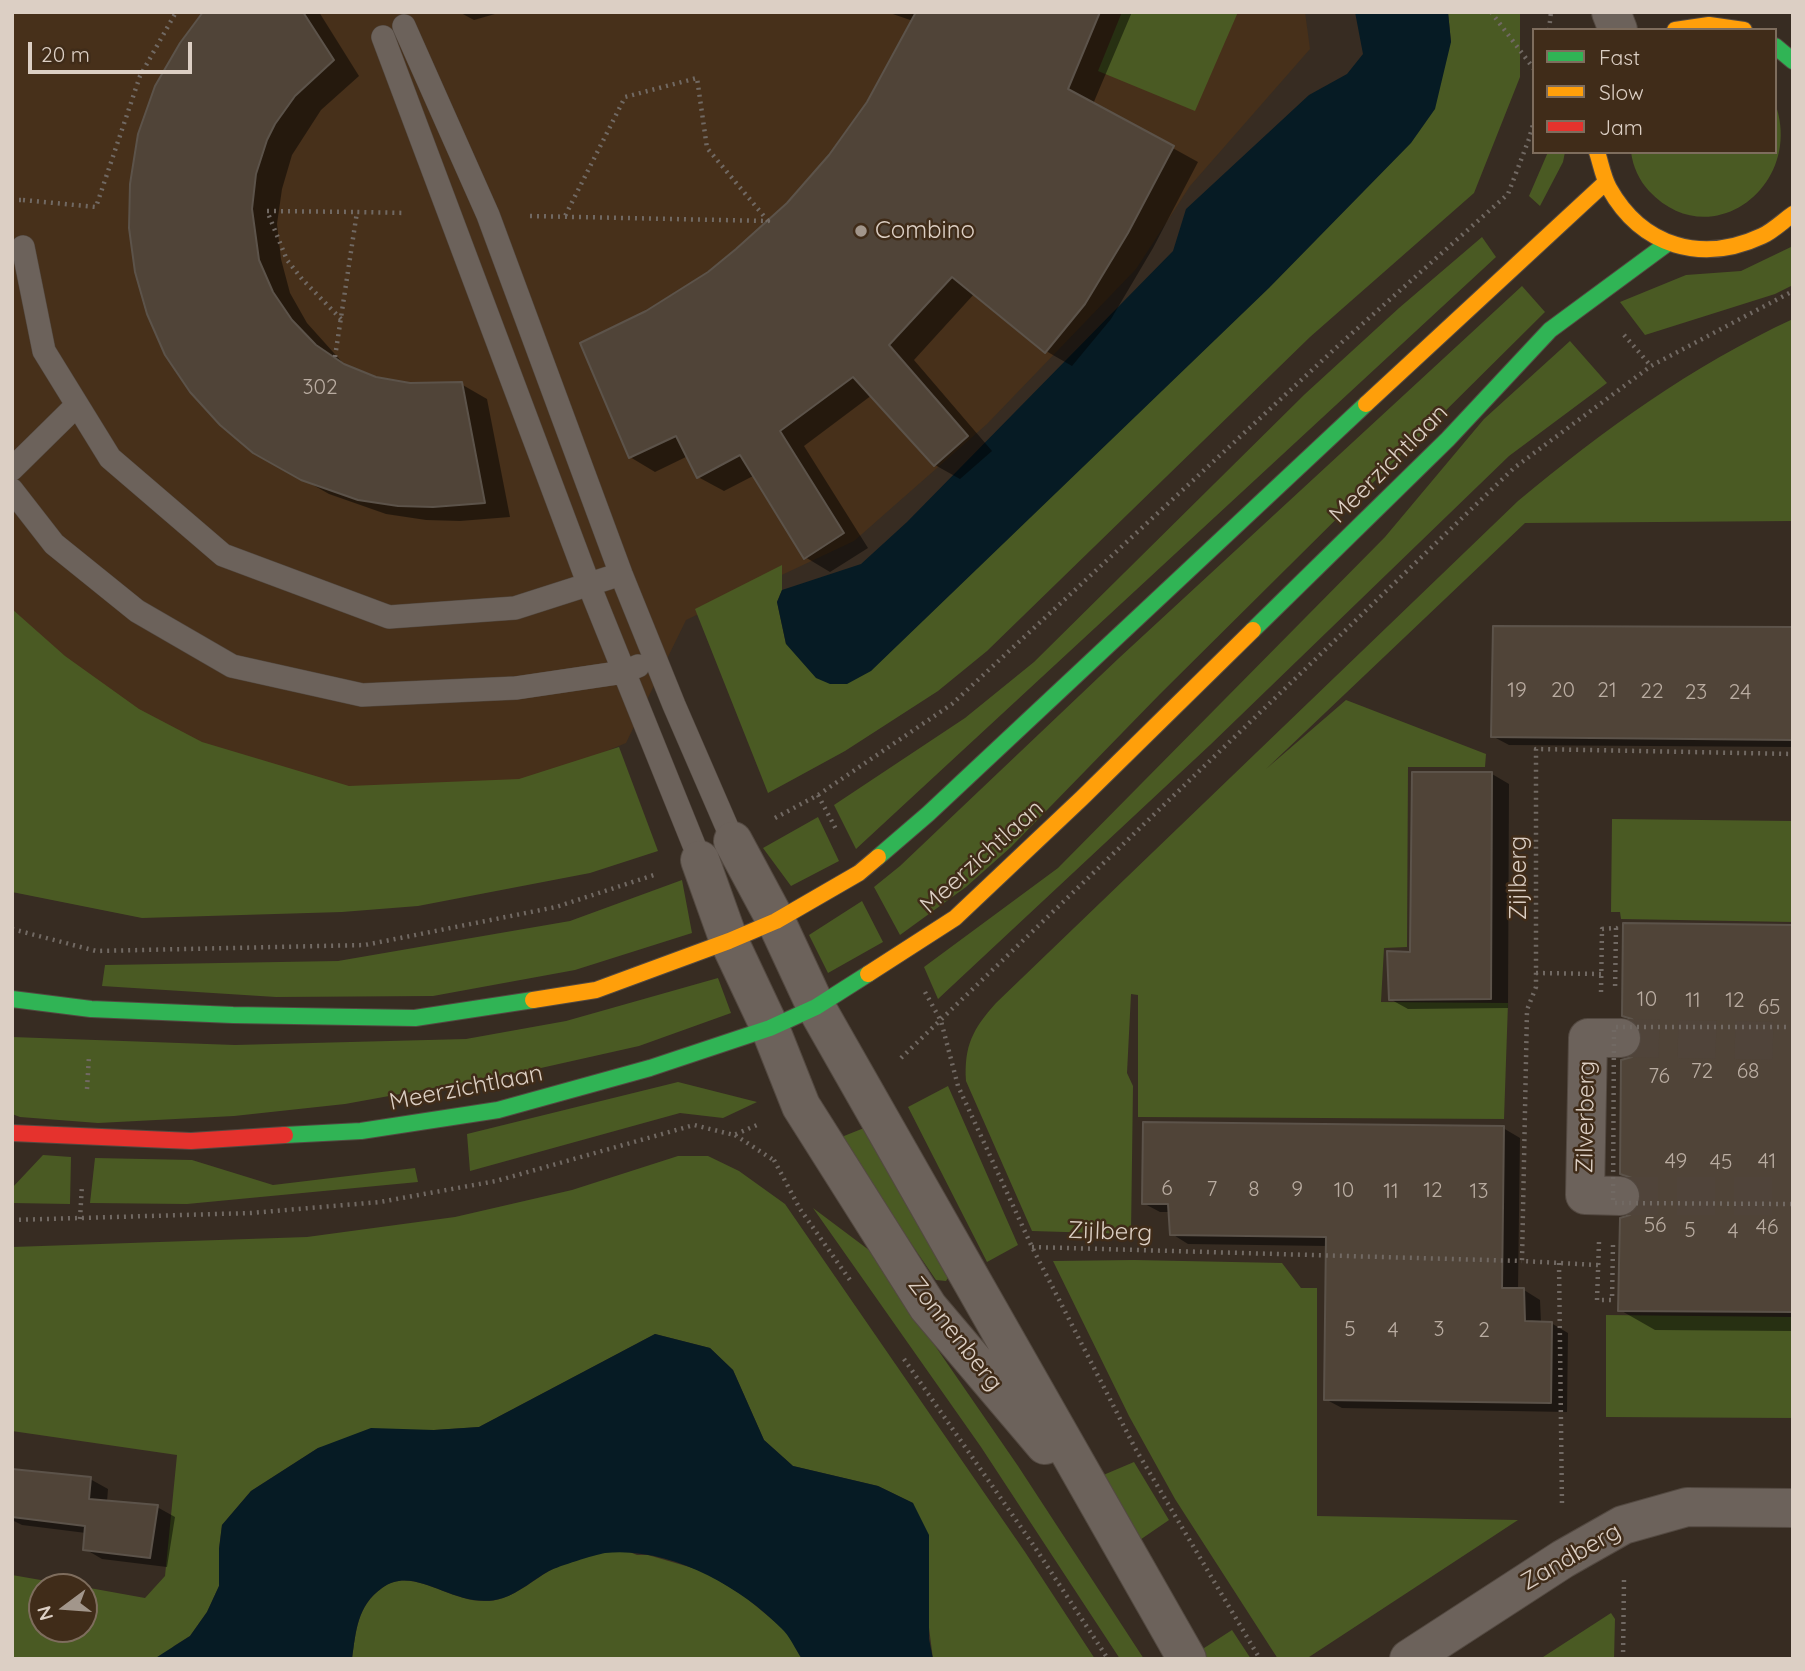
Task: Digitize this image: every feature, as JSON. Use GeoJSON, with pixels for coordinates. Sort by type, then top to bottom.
{"type":"FeatureCollection","features":[{"type":"Feature","properties":{"kind":"street"},"geometry":{"type":"LineString","coordinates":[[1692,22],[1735,28]]}},
{"type":"Feature","properties":{"kind":"street"},"geometry":{"type":"LineString","coordinates":[[1777,48],[1793,61]]}},
{"type":"Feature","properties":{"kind":"street"},"geometry":{"type":"LineString","coordinates":[[1598,154],[1614,198],[1637,225],[1668,243],[1712,251],[1734,248],[1756,241],[1776,230],[1793,215]]}},
{"type":"Feature","properties":{"kind":"street"},"geometry":{"type":"LineString","coordinates":[[12,999],[91,1009],[415,1018],[596,990],[729,941],[776,920],[859,873],[928,814],[1520,259],[1606,182]]}},
{"type":"Feature","properties":{"kind":"street","name":"Meerzichtlaan"},"geometry":{"type":"LineString","coordinates":[[12,1133],[191,1141],[361,1131],[498,1110],[650,1068],[770,1028],[816,1007],[955,918],[1448,439],[1550,330],[1668,243]]}},
{"type":"Feature","properties":{"kind":"street","name":"Zonnenberg"},"geometry":{"type":"LineString","coordinates":[[733,841],[776,920],[816,1007],[1186,1659]]}},
{"type":"Feature","properties":{"kind":"street","name":"Zonnenberg"},"geometry":{"type":"LineString","coordinates":[[700,860],[729,941],[770,1028],[801,1106],[928,1307],[1104,1513]]}},
{"type":"Feature","properties":{"kind":"street","name":"Zilverberg"},"geometry":{"type":"LineString","coordinates":[[1612,1203],[1585,1195],[1588,1038],[1613,1024]]}},
{"type":"Feature","properties":{"kind":"street","name":"Zandberg"},"geometry":{"type":"LineString","coordinates":[[1409,1659],[1563,1559],[1623,1525],[1687,1507],[1793,1508]]}},
{"type":"Feature","properties":{"kind":"lane"},"geometry":{"type":"LineString","coordinates":[[404,26],[488,215],[621,575],[733,841]]}},
{"type":"Feature","properties":{"kind":"lane"},"geometry":{"type":"LineString","coordinates":[[383,37],[589,585],[700,860]]}},
{"type":"Feature","properties":{"kind":"lane"},"geometry":{"type":"LineString","coordinates":[[23,247],[44,351],[110,458],[223,555],[389,617],[515,608],[621,575]]}},
{"type":"Feature","properties":{"kind":"lane"},"geometry":{"type":"LineString","coordinates":[[12,469],[77,404]]}},
{"type":"Feature","properties":{"kind":"lane"},"geometry":{"type":"LineString","coordinates":[[12,490],[54,544],[126,603],[232,666],[362,695],[516,688],[624,672],[655,659]]}},
{"type":"Feature","properties":{"kind":"path"},"geometry":{"type":"LineString","coordinates":[[23,200],[96,207],[140,76],[176,12]]}},
{"type":"Feature","properties":{"kind":"path"},"geometry":{"type":"LineString","coordinates":[[1491,12],[1532,66]]}},
{"type":"Feature","properties":{"kind":"path"},"geometry":{"type":"LineString","coordinates":[[488,215],[768,221],[707,148],[697,78],[625,97],[565,216]]}},
{"type":"Feature","properties":{"kind":"path"},"geometry":{"type":"LineString","coordinates":[[733,841],[818,795],[952,704],[1340,344],[1508,194],[1532,130]]}},
{"type":"Feature","properties":{"kind":"path"},"geometry":{"type":"LineString","coordinates":[[341,319],[287,260],[267,211],[411,214]]}},
{"type":"Feature","properties":{"kind":"path"},"geometry":{"type":"LineString","coordinates":[[335,357],[357,212]]}},
{"type":"Feature","properties":{"kind":"path"},"geometry":{"type":"LineString","coordinates":[[1260,1659],[1135,1448],[1032,1247],[958,1086],[941,1021],[1514,468],[1651,366],[1793,291]]}},
{"type":"Feature","properties":{"kind":"path","name":"Zijlberg"},"geometry":{"type":"LineString","coordinates":[[1522,1261],[1527,1010],[1536,987],[1536,749],[1793,754]]}},
{"type":"Feature","properties":{"kind":"path"},"geometry":{"type":"LineString","coordinates":[[12,929],[96,951],[365,945],[556,907],[700,860]]}},
{"type":"Feature","properties":{"kind":"path"},"geometry":{"type":"LineString","coordinates":[[1613,1024],[1602,974],[1602,929],[1616,929],[1612,1203],[1598,1265],[1597,1300],[1612,1300],[1613,1245]]}},
{"type":"Feature","properties":{"kind":"path"},"geometry":{"type":"LineString","coordinates":[[79,1219],[96,951]]}},
{"type":"Feature","properties":{"kind":"path"},"geometry":{"type":"LineString","coordinates":[[1536,972],[1602,974]]}},
{"type":"Feature","properties":{"kind":"path"},"geometry":{"type":"LineString","coordinates":[[1613,1024],[1793,1027]]}},
{"type":"Feature","properties":{"kind":"path"},"geometry":{"type":"LineString","coordinates":[[12,1220],[251,1213],[380,1202],[496,1181],[694,1125],[734,1135],[801,1106]]}},
{"type":"Feature","properties":{"kind":"path"},"geometry":{"type":"LineString","coordinates":[[774,1160],[800,1209],[855,1288]]}},
{"type":"Feature","properties":{"kind":"path"},"geometry":{"type":"LineString","coordinates":[[1612,1203],[1793,1204]]}},
{"type":"Feature","properties":{"kind":"path","name":"Zijlberg"},"geometry":{"type":"LineString","coordinates":[[1032,1247],[1598,1265]]}},
{"type":"Feature","properties":{"kind":"path"},"geometry":{"type":"LineString","coordinates":[[1559,1263],[1563,1559]]}},
{"type":"Feature","properties":{"kind":"path"},"geometry":{"type":"LineString","coordinates":[[901,1355],[1034,1546],[1108,1659]]}},
{"type":"Feature","properties":{"kind":"path"},"geometry":{"type":"LineString","coordinates":[[1623,1525],[1623,1659]]}},
{"type":"Feature","properties":{"kind":"shaded area"},"geometry":{"type":"Polygon","coordinates":[[[12,12],[1305,12],[1310,49],[1190,186],[1136,269],[987,424],[854,541],[686,620],[626,743],[518,788],[343,797],[193,756],[12,628],[12,12]]]}},
{"type":"Feature","properties":{"kind":"green space"},"geometry":{"type":"Polygon","coordinates":[[[1122,12],[1238,12],[1195,111],[1098,71],[1122,12]]]}},
{"type":"Feature","properties":{"kind":"green space"},"geometry":{"type":"Polygon","coordinates":[[[1448,12],[1520,12],[1520,77],[1474,193],[1310,337],[987,651],[938,691],[845,751],[768,793],[695,609],[782,565],[782,590],[777,602],[786,644],[1451,42],[1448,12]]]}},
{"type":"Feature","properties":{"kind":"green space"},"geometry":{"type":"Polygon","coordinates":[[[1777,113],[1781,133],[1777,161],[1765,184],[1746,202],[1724,214],[1699,217],[1673,210],[1649,191],[1639,178],[1631,154],[1777,154],[1777,113]]]}},
{"type":"Feature","properties":{"kind":"green space"},"geometry":{"type":"Polygon","coordinates":[[[1547,154],[1565,154],[1540,206],[1529,196],[1547,154]]]}},
{"type":"Feature","properties":{"kind":"green space"},"geometry":{"type":"Polygon","coordinates":[[[1482,237],[1496,257],[856,849],[834,805],[965,718],[1034,662],[1305,394],[1482,237]]]}},
{"type":"Feature","properties":{"kind":"green space"},"geometry":{"type":"Polygon","coordinates":[[[1793,246],[1793,285],[1775,294],[1645,335],[1620,302],[1686,275],[1741,271],[1793,246]]]}},
{"type":"Feature","properties":{"kind":"green space"},"geometry":{"type":"Polygon","coordinates":[[[1522,286],[1545,312],[1160,694],[1011,847],[966,887],[900,935],[874,887],[900,866],[1119,658],[1522,286]]]}},
{"type":"Feature","properties":{"kind":"green space"},"geometry":{"type":"Polygon","coordinates":[[[1793,319],[1793,521],[1525,523],[1266,769],[1346,700],[1486,754],[1485,767],[1408,767],[1407,947],[1384,948],[1381,1002],[1508,1003],[1504,1119],[1138,1117],[1138,995],[1131,994],[1127,1073],[1133,1086],[1131,1234],[1032,1231],[966,1081],[969,1047],[988,1012],[1518,501],[1582,449],[1684,378],[1793,319]]]}},
{"type":"Feature","properties":{"kind":"green space"},"geometry":{"type":"Polygon","coordinates":[[[1570,341],[1607,383],[1509,456],[1210,745],[938,999],[924,967],[1058,868],[1385,537],[1484,419],[1570,341]]]}},
{"type":"Feature","properties":{"kind":"green space"},"geometry":{"type":"Polygon","coordinates":[[[12,609],[65,656],[139,709],[202,742],[349,786],[519,779],[619,747],[658,851],[590,873],[418,906],[342,912],[142,918],[12,892],[12,609]]]}},
{"type":"Feature","properties":{"kind":"green space"},"geometry":{"type":"Polygon","coordinates":[[[818,817],[839,861],[791,886],[763,848],[818,817]]]}},
{"type":"Feature","properties":{"kind":"green space"},"geometry":{"type":"Polygon","coordinates":[[[1612,819],[1793,821],[1793,922],[1621,919],[1620,912],[1611,912],[1612,819]]]}},
{"type":"Feature","properties":{"kind":"green space"},"geometry":{"type":"Polygon","coordinates":[[[682,880],[692,933],[575,970],[433,996],[276,997],[102,986],[105,965],[338,961],[570,921],[682,880]]]}},
{"type":"Feature","properties":{"kind":"green space"},"geometry":{"type":"Polygon","coordinates":[[[862,901],[883,942],[828,973],[809,935],[862,901]]]}},
{"type":"Feature","properties":{"kind":"green space"},"geometry":{"type":"Polygon","coordinates":[[[718,978],[731,1013],[639,1046],[532,1070],[345,1104],[234,1116],[98,1123],[20,1117],[12,1114],[12,1037],[235,1045],[466,1039],[566,1021],[718,978]]]}},
{"type":"Feature","properties":{"kind":"green space"},"geometry":{"type":"Polygon","coordinates":[[[678,1082],[757,1102],[723,1118],[680,1113],[470,1171],[467,1134],[678,1082]]]}},
{"type":"Feature","properties":{"kind":"green space"},"geometry":{"type":"Polygon","coordinates":[[[948,1086],[1018,1245],[987,1262],[908,1107],[948,1086]]]}},
{"type":"Feature","properties":{"kind":"green space"},"geometry":{"type":"Polygon","coordinates":[[[874,1124],[948,1278],[946,1281],[936,1280],[839,1138],[874,1124]]]}},
{"type":"Feature","properties":{"kind":"green space"},"geometry":{"type":"Polygon","coordinates":[[[43,1155],[71,1157],[70,1204],[12,1203],[12,1188],[43,1155]]]}},
{"type":"Feature","properties":{"kind":"green space"},"geometry":{"type":"Polygon","coordinates":[[[678,1156],[708,1156],[739,1171],[785,1204],[1025,1552],[1095,1659],[933,1659],[913,1503],[878,1486],[793,1466],[764,1440],[733,1370],[710,1348],[655,1334],[479,1427],[434,1430],[318,1448],[251,1491],[222,1525],[219,1586],[207,1612],[190,1636],[174,1646],[164,1659],[12,1659],[12,1575],[28,1578],[28,1643],[98,1643],[98,1590],[145,1598],[165,1576],[177,1455],[12,1431],[12,1247],[307,1237],[455,1217],[572,1190],[678,1156]]]}},
{"type":"Feature","properties":{"kind":"green space"},"geometry":{"type":"Polygon","coordinates":[[[95,1158],[192,1160],[273,1185],[415,1168],[418,1182],[187,1204],[90,1203],[95,1158]]]}},
{"type":"Feature","properties":{"kind":"green space"},"geometry":{"type":"Polygon","coordinates":[[[813,1208],[869,1250],[1018,1466],[1144,1659],[1120,1659],[981,1447],[813,1208]]]}},
{"type":"Feature","properties":{"kind":"green space"},"geometry":{"type":"Polygon","coordinates":[[[1053,1261],[1282,1263],[1301,1288],[1317,1288],[1317,1516],[1518,1520],[1306,1659],[1278,1659],[1175,1499],[1129,1416],[1053,1261]]]}},
{"type":"Feature","properties":{"kind":"green space"},"geometry":{"type":"Polygon","coordinates":[[[1606,1315],[1793,1317],[1793,1418],[1606,1417],[1606,1315]]]}},
{"type":"Feature","properties":{"kind":"green space"},"geometry":{"type":"Polygon","coordinates":[[[1134,1462],[1169,1520],[1134,1544],[1101,1476],[1134,1462]]]}},
{"type":"Feature","properties":{"kind":"green space"},"geometry":{"type":"Polygon","coordinates":[[[607,1543],[637,1555],[648,1555],[703,1571],[744,1596],[774,1621],[831,1659],[352,1659],[359,1620],[367,1603],[382,1588],[395,1582],[424,1584],[470,1600],[503,1598],[549,1571],[607,1543]]]}},
{"type":"Feature","properties":{"kind":"green space"},"geometry":{"type":"Polygon","coordinates":[[[1611,1613],[1615,1619],[1614,1659],[1540,1659],[1611,1613]]]}},
{"type":"Feature","properties":{"kind":"green space"},"geometry":{"type":"Polygon","coordinates":[[[1232,1630],[1251,1659],[1207,1659],[1201,1650],[1232,1630]]]}},
{"type":"Feature","properties":{"kind":"water"},"geometry":{"type":"Polygon","coordinates":[[[1355,12],[1448,12],[1451,42],[1435,109],[1411,143],[1269,288],[871,671],[847,684],[830,684],[816,678],[786,644],[777,602],[782,590],[861,564],[907,522],[1173,251],[1186,209],[1309,95],[1347,74],[1363,54],[1355,12]]]}},
{"type":"Feature","properties":{"kind":"water"},"geometry":{"type":"Polygon","coordinates":[[[655,1334],[710,1348],[733,1370],[764,1440],[793,1466],[878,1486],[913,1503],[929,1535],[929,1639],[933,1659],[802,1659],[781,1628],[764,1612],[723,1584],[677,1562],[629,1552],[605,1553],[568,1564],[549,1571],[509,1596],[486,1601],[453,1595],[409,1581],[395,1582],[382,1588],[367,1603],[359,1620],[352,1659],[154,1659],[190,1636],[207,1612],[219,1586],[222,1525],[251,1491],[318,1448],[371,1428],[434,1430],[479,1427],[655,1334]]]}},
{"type":"Feature","properties":{"kind":"building"},"geometry":{"type":"Polygon","coordinates":[[[203,12],[303,12],[334,60],[295,96],[267,140],[256,174],[252,209],[259,260],[273,292],[292,320],[316,345],[344,364],[376,377],[410,383],[462,382],[485,503],[433,507],[398,506],[358,500],[301,480],[253,453],[220,425],[190,392],[165,355],[147,314],[135,272],[129,228],[130,184],[138,134],[155,86],[180,43],[203,12]]]}},
{"type":"Feature","properties":{"kind":"building"},"geometry":{"type":"Polygon","coordinates":[[[916,12],[1100,12],[1068,89],[1174,146],[1128,233],[1085,304],[1045,353],[952,277],[889,345],[968,436],[934,466],[853,377],[780,431],[844,533],[804,559],[740,455],[697,478],[676,436],[629,458],[580,343],[646,311],[708,272],[787,203],[829,155],[867,102],[916,12]]]}},
{"type":"Feature","properties":{"kind":"building"},"geometry":{"type":"Polygon","coordinates":[[[1493,626],[1793,627],[1793,740],[1491,737],[1493,626]]]}},
{"type":"Feature","properties":{"kind":"building"},"geometry":{"type":"Polygon","coordinates":[[[1412,772],[1492,772],[1491,999],[1389,1000],[1387,951],[1410,952],[1412,772]]]}},
{"type":"Feature","properties":{"kind":"building"},"geometry":{"type":"Polygon","coordinates":[[[1623,923],[1793,925],[1793,1312],[1618,1311],[1620,1218],[1630,1215],[1638,1208],[1642,1196],[1639,1185],[1632,1178],[1620,1174],[1621,1060],[1632,1057],[1640,1048],[1643,1039],[1640,1027],[1632,1019],[1622,1016],[1623,923]]]}},
{"type":"Feature","properties":{"kind":"building"},"geometry":{"type":"Polygon","coordinates":[[[1143,1122],[1504,1126],[1502,1288],[1524,1288],[1525,1321],[1552,1322],[1551,1403],[1324,1400],[1326,1237],[1170,1235],[1168,1204],[1142,1204],[1143,1122]]]}},
{"type":"Feature","properties":{"kind":"building"},"geometry":{"type":"Polygon","coordinates":[[[12,1469],[91,1477],[89,1499],[158,1505],[150,1558],[83,1550],[85,1526],[12,1517],[12,1469]]]}},
{"type":"Feature","properties":{"kind":"tunnel"},"geometry":{"type":"LineString","coordinates":[[1621,1038],[1793,1041]]}},
{"type":"Feature","properties":{"kind":"tunnel"},"geometry":{"type":"LineString","coordinates":[[1620,1196],[1793,1196]]}},
{"type":"Feature","properties":{"kind":"traffic: fast"},"geometry":{"type":"LineString","coordinates":[[1777,48],[1793,61]]}},
{"type":"Feature","properties":{"kind":"traffic: fast"},"geometry":{"type":"LineString","coordinates":[[1253,630],[1448,439],[1550,330],[1668,243]]}},
{"type":"Feature","properties":{"kind":"traffic: fast"},"geometry":{"type":"LineString","coordinates":[[878,857],[928,814],[1366,404]]}},
{"type":"Feature","properties":{"kind":"traffic: fast"},"geometry":{"type":"LineString","coordinates":[[285,1135],[361,1131],[498,1110],[650,1068],[770,1028],[816,1007],[868,974]]}},
{"type":"Feature","properties":{"kind":"traffic: fast"},"geometry":{"type":"LineString","coordinates":[[12,999],[91,1009],[415,1018],[533,1000]]}},
{"type":"Feature","properties":{"kind":"traffic: slow"},"geometry":{"type":"LineString","coordinates":[[1689,28],[1709,25],[1730,28]]}},
{"type":"Feature","properties":{"kind":"traffic: slow"},"geometry":{"type":"LineString","coordinates":[[1598,154],[1607,184],[1623,208],[1638,224],[1675,245],[1717,249],[1740,244],[1766,234],[1793,214]]}},
{"type":"Feature","properties":{"kind":"traffic: slow"},"geometry":{"type":"LineString","coordinates":[[1366,404],[1606,182]]}},
{"type":"Feature","properties":{"kind":"traffic: slow"},"geometry":{"type":"LineString","coordinates":[[868,974],[955,918],[1253,630]]}},
{"type":"Feature","properties":{"kind":"traffic: slow"},"geometry":{"type":"LineString","coordinates":[[533,1000],[596,990],[729,941],[776,921],[859,873],[878,857]]}},
{"type":"Feature","properties":{"kind":"traffic: jam"},"geometry":{"type":"LineString","coordinates":[[12,1133],[191,1141],[285,1135]]}},
{"type":"Feature","properties":{"kind":"place","name":"Combino"},"geometry":{"type":"Point","coordinates":[861,231]}}]}
